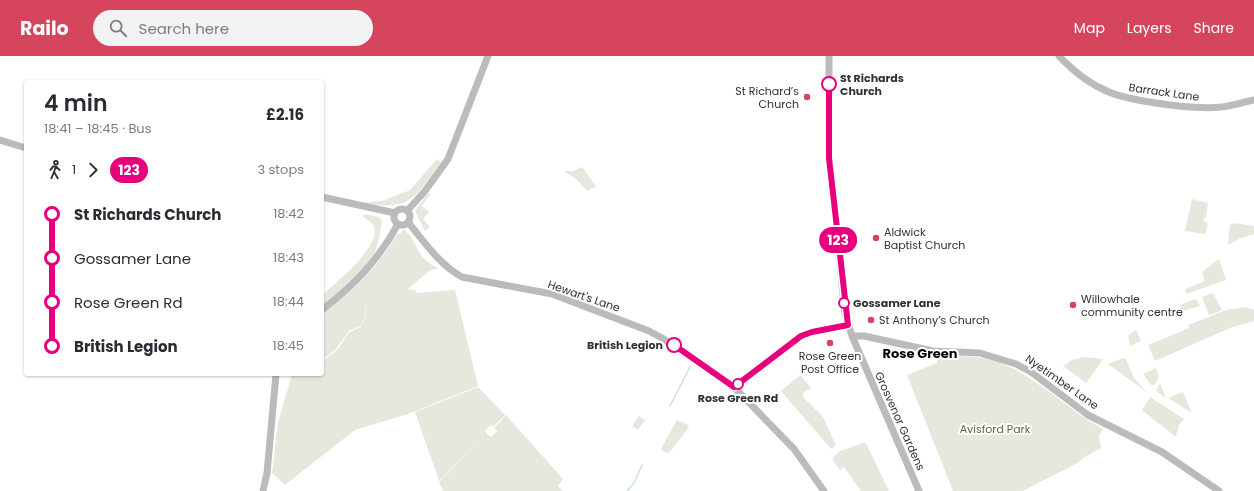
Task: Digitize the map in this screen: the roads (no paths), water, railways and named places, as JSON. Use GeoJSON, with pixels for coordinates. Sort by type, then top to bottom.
{"type":"FeatureCollection","features":[{"type":"Feature","properties":{"kind":"street"},"geometry":{"type":"LineString","coordinates":[[324,197],[395,213],[399,210],[407,210],[425,191],[448,159],[488,56]]}},
{"type":"Feature","properties":{"kind":"street","name":"Grosvenor Gardens"},"geometry":{"type":"LineString","coordinates":[[829,56],[829,158],[845,314],[852,336],[919,491]]}},
{"type":"Feature","properties":{"kind":"street","name":"Barrack Lane"},"geometry":{"type":"LineString","coordinates":[[1059,56],[1081,78],[1097,87],[1135,101],[1206,108],[1223,107],[1254,100]]}},
{"type":"Feature","properties":{"kind":"street"},"geometry":{"type":"LineString","coordinates":[[0,140],[24,147]]}},
{"type":"Feature","properties":{"kind":"street"},"geometry":{"type":"LineString","coordinates":[[395,213],[395,220],[398,224],[404,225],[408,222],[410,217],[407,210]]}},
{"type":"Feature","properties":{"kind":"street","name":"Hewart's Lane"},"geometry":{"type":"LineString","coordinates":[[408,222],[431,251],[456,274],[462,277],[552,294],[649,331],[687,353],[734,387],[794,448],[824,491]]}},
{"type":"Feature","properties":{"kind":"street"},"geometry":{"type":"LineString","coordinates":[[324,308],[371,266],[388,243],[398,224]]}},
{"type":"Feature","properties":{"kind":"street"},"geometry":{"type":"LineString","coordinates":[[734,387],[801,336],[812,332],[848,325]]}},
{"type":"Feature","properties":{"kind":"street","name":"Nyetimber Lane"},"geometry":{"type":"LineString","coordinates":[[852,336],[864,336],[933,351],[980,353],[1016,364],[1031,372],[1094,419],[1162,452],[1219,491]]}},
{"type":"Feature","properties":{"kind":"street"},"geometry":{"type":"LineString","coordinates":[[263,491],[267,473],[276,376]]}},
{"type":"Feature","properties":{"kind":"waterway"},"geometry":{"type":"LineString","coordinates":[[670,406],[690,367]]}},
{"type":"Feature","properties":{"kind":"waterway"},"geometry":{"type":"LineString","coordinates":[[627,491],[634,483],[642,465]]}},
{"type":"Feature","properties":{"kind":"place","name":"St Richards Church"},"geometry":{"type":"Point","coordinates":[829,84]}},
{"type":"Feature","properties":{"kind":"place","name":"St Richard’s Church"},"geometry":{"type":"Point","coordinates":[807,97]}},
{"type":"Feature","properties":{"kind":"place","name":"Aldwick Baptist Church"},"geometry":{"type":"Point","coordinates":[876,238]}},
{"type":"Feature","properties":{"kind":"place","name":"Gossamer Lane"},"geometry":{"type":"Point","coordinates":[844,303]}},
{"type":"Feature","properties":{"kind":"place","name":"Willowhale community centre"},"geometry":{"type":"Point","coordinates":[1073,305]}},
{"type":"Feature","properties":{"kind":"place","name":"St Anthony’s Church"},"geometry":{"type":"Point","coordinates":[871,320]}},
{"type":"Feature","properties":{"kind":"place","name":"Rose Green Post Office"},"geometry":{"type":"Point","coordinates":[830,343]}},
{"type":"Feature","properties":{"kind":"place","name":"British Legion"},"geometry":{"type":"Point","coordinates":[674,345]}},
{"type":"Feature","properties":{"kind":"place","name":"Rose Green Rd"},"geometry":{"type":"Point","coordinates":[738,384]}},
{"type":"Feature","properties":{"kind":"district","name":"Rose Green"},"geometry":{"type":"Point","coordinates":[920,353]}},
{"type":"Feature","properties":{"kind":"park label","name":"Avisford Park"},"geometry":{"type":"Point","coordinates":[995,429]}}]}
